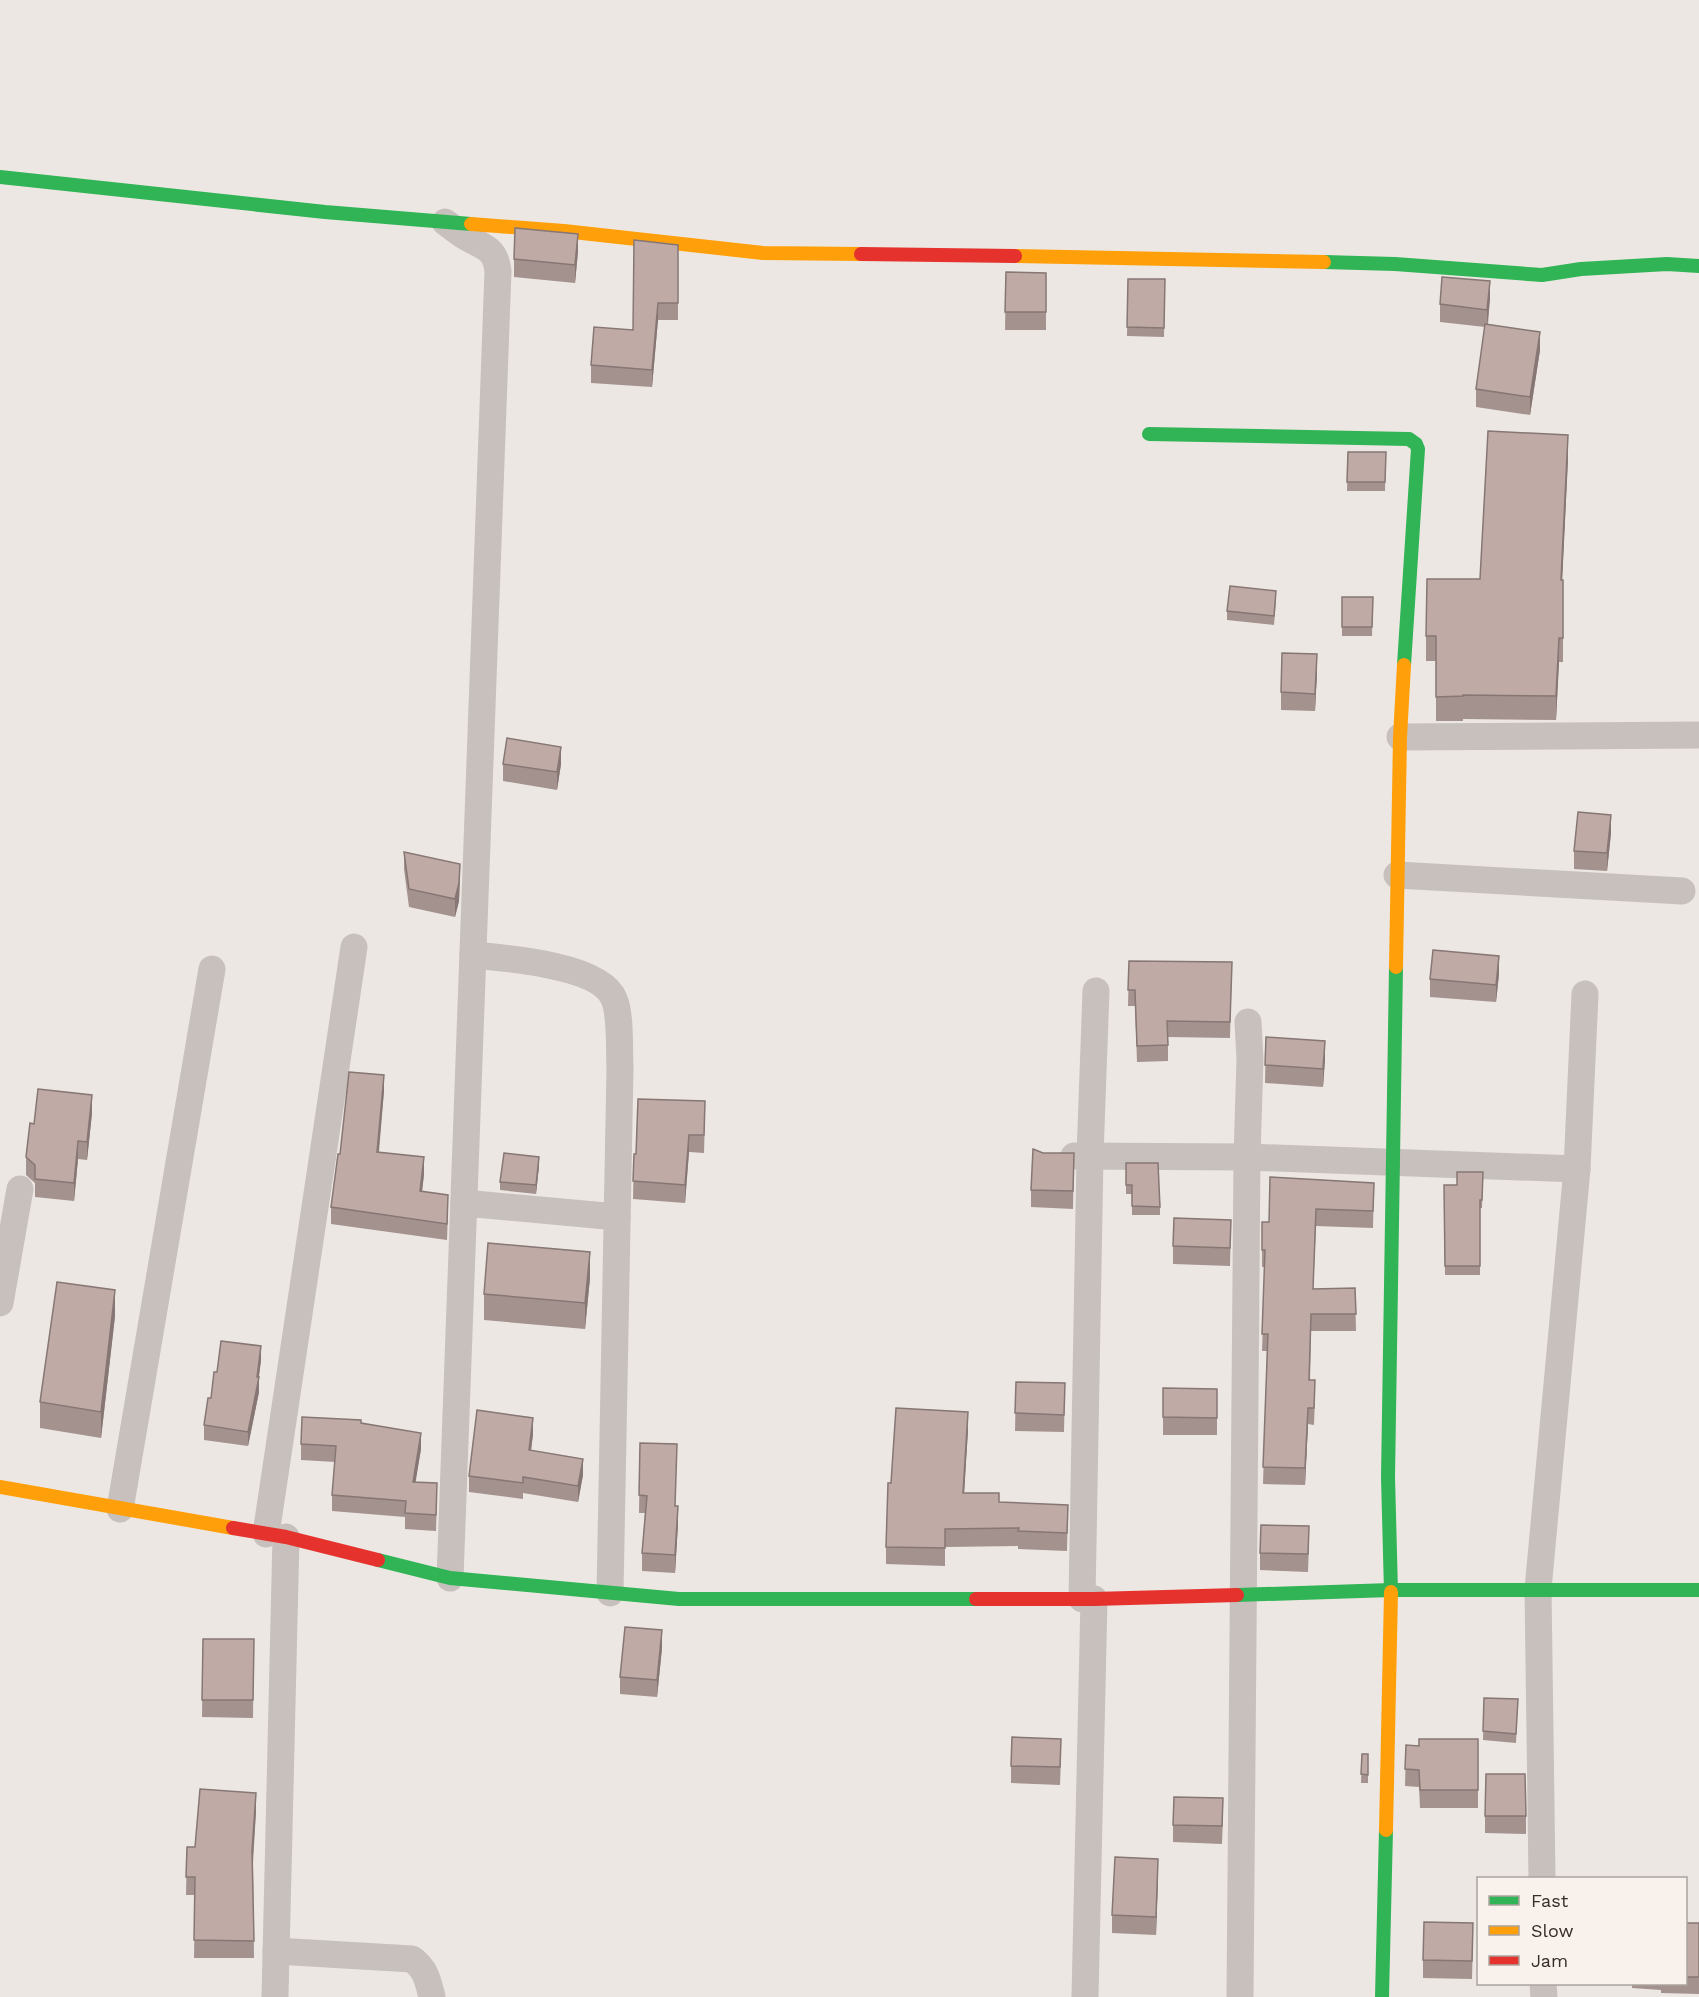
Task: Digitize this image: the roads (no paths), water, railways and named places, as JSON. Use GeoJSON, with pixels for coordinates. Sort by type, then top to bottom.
{"type":"FeatureCollection","features":[{"type":"Feature","properties":{"kind":"street"},"geometry":{"type":"LineString","coordinates":[[0,177],[302,210],[564,231],[763,252],[1395,264],[1542,275],[1581,269],[1657,264],[1699,266]]}},
{"type":"Feature","properties":{"kind":"street"},"geometry":{"type":"LineString","coordinates":[[445,222],[490,250],[496,259],[498,271],[450,1578]]}},
{"type":"Feature","properties":{"kind":"street"},"geometry":{"type":"LineString","coordinates":[[1149,434],[1408,439],[1416,444],[1418,449],[1400,737],[1388,1477],[1391,1590],[1382,1997]]}},
{"type":"Feature","properties":{"kind":"street"},"geometry":{"type":"LineString","coordinates":[[1400,737],[1699,735]]}},
{"type":"Feature","properties":{"kind":"street"},"geometry":{"type":"LineString","coordinates":[[1397,875],[1682,891]]}},
{"type":"Feature","properties":{"kind":"street"},"geometry":{"type":"LineString","coordinates":[[275,1997],[276,1535],[354,948]]}},
{"type":"Feature","properties":{"kind":"street"},"geometry":{"type":"LineString","coordinates":[[473,955],[537,962],[586,976],[600,982],[614,998],[618,1021],[620,1068],[610,1593]]}},
{"type":"Feature","properties":{"kind":"street"},"geometry":{"type":"LineString","coordinates":[[120,1509],[212,969]]}},
{"type":"Feature","properties":{"kind":"street"},"geometry":{"type":"LineString","coordinates":[[1085,1997],[1090,1156],[1096,991]]}},
{"type":"Feature","properties":{"kind":"street"},"geometry":{"type":"LineString","coordinates":[[1542,1877],[1538,1588],[1577,1168],[1585,994]]}},
{"type":"Feature","properties":{"kind":"street"},"geometry":{"type":"LineString","coordinates":[[1240,1997],[1247,1157],[1250,1059],[1248,1022]]}},
{"type":"Feature","properties":{"kind":"street"},"geometry":{"type":"LineString","coordinates":[[1055,1155],[1247,1157],[1577,1168]]}},
{"type":"Feature","properties":{"kind":"street"},"geometry":{"type":"LineString","coordinates":[[0,1303],[20,1189]]}},
{"type":"Feature","properties":{"kind":"street"},"geometry":{"type":"LineString","coordinates":[[464,1203],[617,1217]]}},
{"type":"Feature","properties":{"kind":"street"},"geometry":{"type":"LineString","coordinates":[[0,1486],[276,1535],[450,1578],[713,1600],[1088,1599],[1538,1588],[1699,1590]]}},
{"type":"Feature","properties":{"kind":"street"},"geometry":{"type":"LineString","coordinates":[[276,1951],[412,1959],[421,1965],[426,1973],[432,1997]]}}]}
